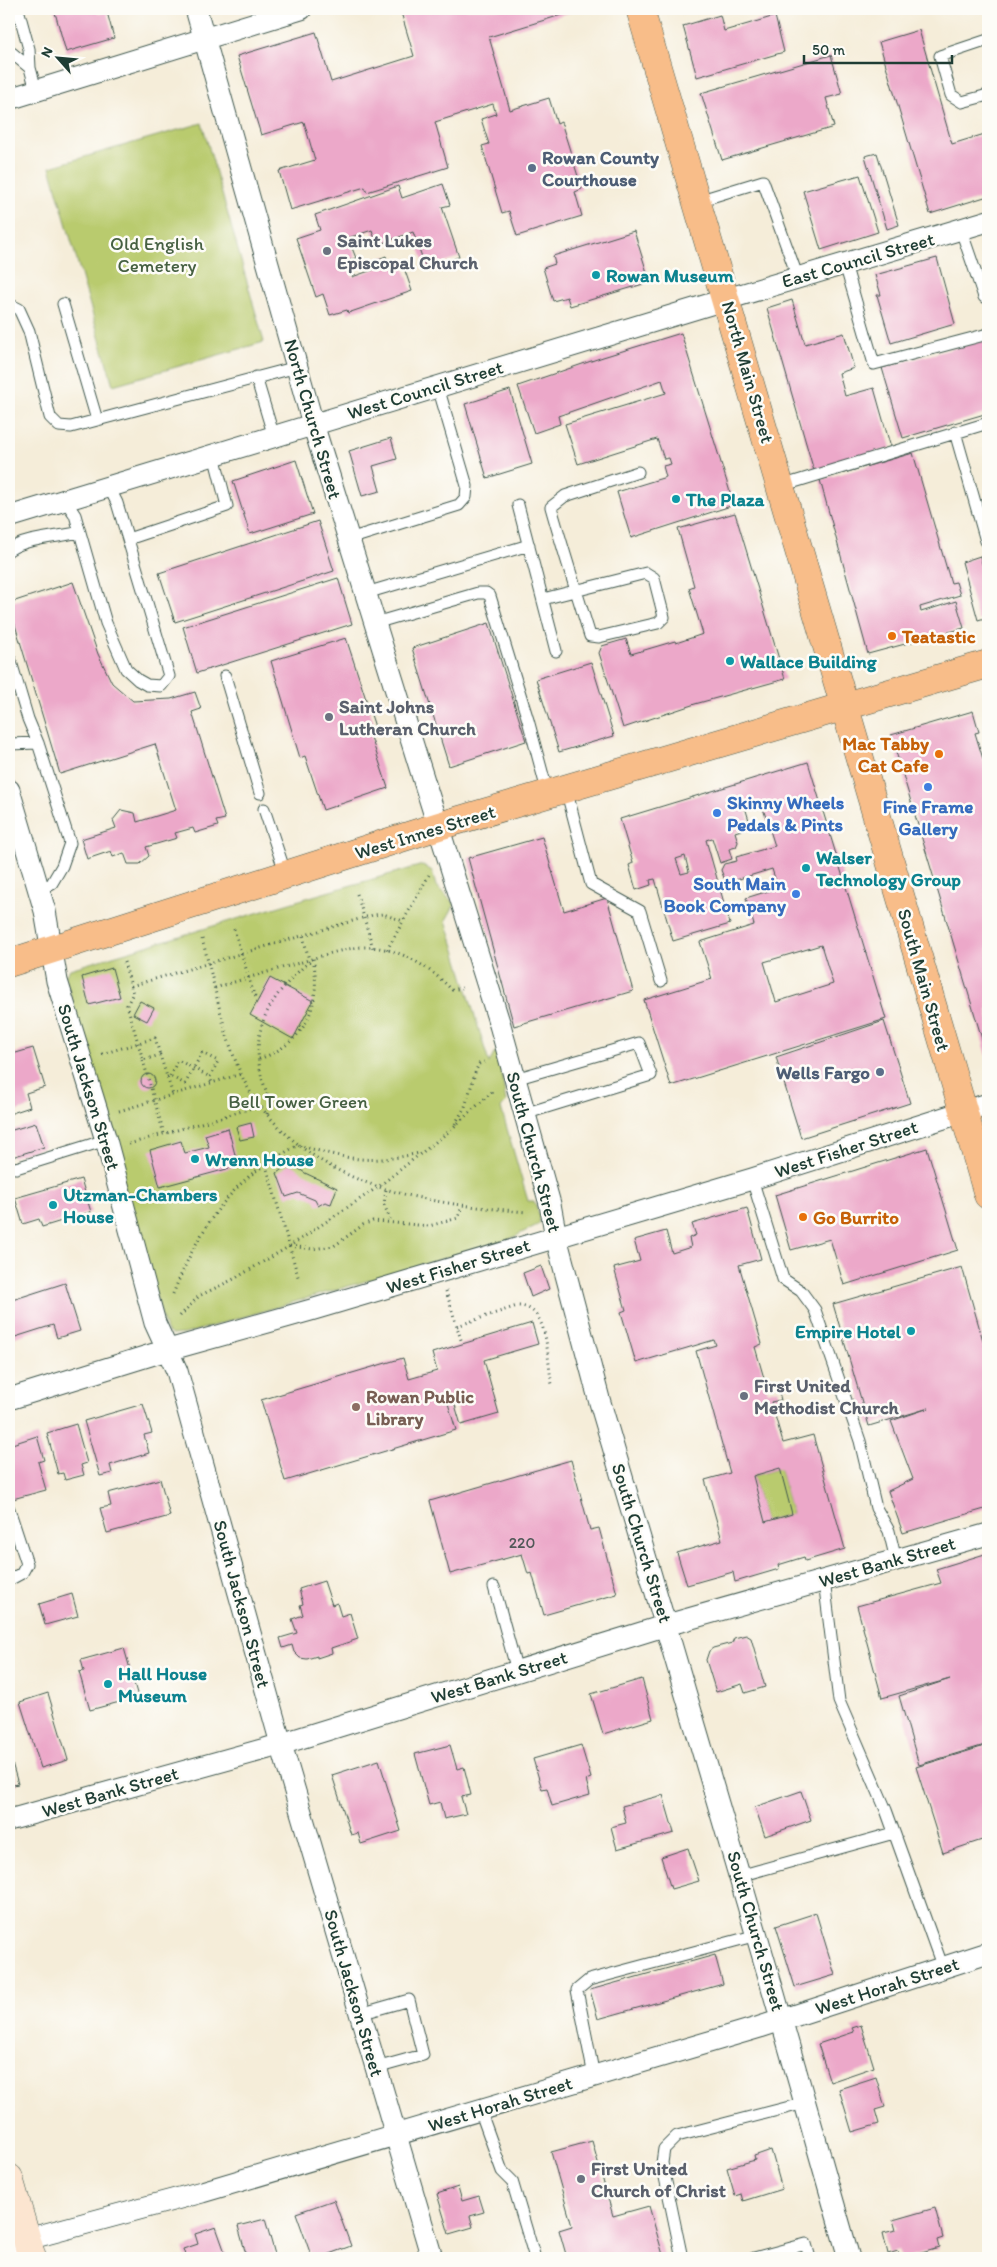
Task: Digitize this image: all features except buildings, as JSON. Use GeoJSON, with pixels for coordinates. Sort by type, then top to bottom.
{"type":"FeatureCollection","features":[{"type":"Feature","properties":{"kind":"main road","name":"North Main Street"},"geometry":{"type":"LineString","coordinates":[[640,9],[727,299],[844,707]]}},
{"type":"Feature","properties":{"kind":"main road","name":"West Innes Street"},"geometry":{"type":"LineString","coordinates":[[9,963],[439,826],[988,664]]}},
{"type":"Feature","properties":{"kind":"main road","name":"South Main Street"},"geometry":{"type":"LineString","coordinates":[[844,707],[976,1108],[988,1195]]}},
{"type":"Feature","properties":{"kind":"street","name":"North Church Street"},"geometry":{"type":"LineString","coordinates":[[196,9],[313,424],[439,826]]}},
{"type":"Feature","properties":{"kind":"street"},"geometry":{"type":"LineString","coordinates":[[9,99],[301,9]]}},
{"type":"Feature","properties":{"kind":"street","name":"East Council Street"},"geometry":{"type":"LineString","coordinates":[[727,299],[988,221]]}},
{"type":"Feature","properties":{"kind":"street","name":"West Council Street"},"geometry":{"type":"LineString","coordinates":[[9,517],[727,299]]}},
{"type":"Feature","properties":{"kind":"street","name":"South Jackson Street"},"geometry":{"type":"LineString","coordinates":[[9,790],[45,910],[57,981],[106,1140],[155,1323],[177,1371],[281,1744],[432,2258]]}},
{"type":"Feature","properties":{"kind":"street","name":"South Church Street"},"geometry":{"type":"LineString","coordinates":[[439,826],[500,1025],[550,1204],[556,1237],[599,1399],[782,2020],[849,2258]]}},
{"type":"Feature","properties":{"kind":"street","name":"West Fisher Street"},"geometry":{"type":"LineString","coordinates":[[9,1399],[168,1350],[311,1310],[752,1179],[976,1108]]}},
{"type":"Feature","properties":{"kind":"street","name":"West Bank Street"},"geometry":{"type":"LineString","coordinates":[[9,1820],[281,1744],[667,1625],[988,1534]]}},
{"type":"Feature","properties":{"kind":"street","name":"West Horah Street"},"geometry":{"type":"LineString","coordinates":[[22,2247],[782,2020],[988,1953]]}},
{"type":"Feature","properties":{"kind":"street"},"geometry":{"type":"LineString","coordinates":[[9,2178],[22,2247]]}},
{"type":"Feature","properties":{"kind":"lane"},"geometry":{"type":"LineString","coordinates":[[18,9],[29,49],[30,68],[36,90]]}},
{"type":"Feature","properties":{"kind":"lane"},"geometry":{"type":"LineString","coordinates":[[988,40],[940,56],[951,95],[962,102],[988,95]]}},
{"type":"Feature","properties":{"kind":"lane"},"geometry":{"type":"LineString","coordinates":[[9,54],[12,53],[30,68]]}},
{"type":"Feature","properties":{"kind":"lane"},"geometry":{"type":"LineString","coordinates":[[698,201],[763,181],[798,278]]}},
{"type":"Feature","properties":{"kind":"lane"},"geometry":{"type":"LineString","coordinates":[[961,230],[984,297],[988,296]]}},
{"type":"Feature","properties":{"kind":"lane"},"geometry":{"type":"LineString","coordinates":[[845,264],[874,364],[988,334]]}},
{"type":"Feature","properties":{"kind":"lane"},"geometry":{"type":"LineString","coordinates":[[9,304],[19,309],[28,331],[50,417],[59,426],[71,427],[297,367]]}},
{"type":"Feature","properties":{"kind":"lane"},"geometry":{"type":"LineString","coordinates":[[64,304],[97,420]]}},
{"type":"Feature","properties":{"kind":"lane"},"geometry":{"type":"LineString","coordinates":[[256,377],[274,436]]}},
{"type":"Feature","properties":{"kind":"lane"},"geometry":{"type":"LineString","coordinates":[[349,539],[459,505],[466,497],[467,486],[438,387]]}},
{"type":"Feature","properties":{"kind":"lane"},"geometry":{"type":"LineString","coordinates":[[780,486],[988,423]]}},
{"type":"Feature","properties":{"kind":"lane"},"geometry":{"type":"LineString","coordinates":[[955,432],[986,541],[988,540]]}},
{"type":"Feature","properties":{"kind":"lane"},"geometry":{"type":"LineString","coordinates":[[128,539],[227,506],[214,455]]}},
{"type":"Feature","properties":{"kind":"lane"},"geometry":{"type":"LineString","coordinates":[[543,599],[577,591],[646,573],[654,578],[664,617],[658,623],[599,637],[590,636],[577,591],[551,507],[565,496],[638,472]]}},
{"type":"Feature","properties":{"kind":"lane"},"geometry":{"type":"LineString","coordinates":[[65,500],[76,516],[106,623],[126,669],[138,680],[147,684],[161,686],[169,676],[117,503],[109,486]]}},
{"type":"Feature","properties":{"kind":"lane"},"geometry":{"type":"LineString","coordinates":[[518,505],[556,651]]}},
{"type":"Feature","properties":{"kind":"lane"},"geometry":{"type":"LineString","coordinates":[[9,550],[14,546],[33,540],[80,532]]}},
{"type":"Feature","properties":{"kind":"lane"},"geometry":{"type":"LineString","coordinates":[[366,593],[529,545]]}},
{"type":"Feature","properties":{"kind":"lane"},"geometry":{"type":"LineString","coordinates":[[375,623],[478,593],[486,593],[490,596],[528,720],[557,791],[591,884],[640,911],[660,981]]}},
{"type":"Feature","properties":{"kind":"lane"},"geometry":{"type":"LineString","coordinates":[[9,655],[28,719],[38,743],[70,844],[62,866],[52,883],[39,890]]}},
{"type":"Feature","properties":{"kind":"lane"},"geometry":{"type":"LineString","coordinates":[[224,676],[260,793]]}},
{"type":"Feature","properties":{"kind":"lane"},"geometry":{"type":"LineString","coordinates":[[9,744],[38,743]]}},
{"type":"Feature","properties":{"kind":"lane"},"geometry":{"type":"LineString","coordinates":[[264,808],[286,876]]}},
{"type":"Feature","properties":{"kind":"lane"},"geometry":{"type":"LineString","coordinates":[[515,1079],[639,1043],[650,1075],[524,1114]]}},
{"type":"Feature","properties":{"kind":"lane"},"geometry":{"type":"LineString","coordinates":[[9,1167],[16,1168],[106,1140]]}},
{"type":"Feature","properties":{"kind":"lane"},"geometry":{"type":"LineString","coordinates":[[752,1179],[783,1279],[801,1291],[815,1310],[860,1441],[876,1508],[889,1531],[896,1560]]}},
{"type":"Feature","properties":{"kind":"lane"},"geometry":{"type":"LineString","coordinates":[[9,1509],[27,1564],[22,1573],[9,1580]]}},
{"type":"Feature","properties":{"kind":"lane"},"geometry":{"type":"LineString","coordinates":[[824,1580],[839,1701],[860,1746],[894,1833],[943,1968]]}},
{"type":"Feature","properties":{"kind":"lane"},"geometry":{"type":"LineString","coordinates":[[494,1587],[518,1671]]}},
{"type":"Feature","properties":{"kind":"lane"},"geometry":{"type":"LineString","coordinates":[[739,1876],[894,1833]]}},
{"type":"Feature","properties":{"kind":"lane"},"geometry":{"type":"LineString","coordinates":[[594,2076],[577,1990],[589,1980],[757,1935]]}},
{"type":"Feature","properties":{"kind":"lane"},"geometry":{"type":"LineString","coordinates":[[360,2014],[409,2000],[423,2055],[376,2068]]}},
{"type":"Feature","properties":{"kind":"lane"},"geometry":{"type":"LineString","coordinates":[[682,2258],[662,2163],[664,2149],[677,2136],[805,2103]]}},
{"type":"Feature","properties":{"kind":"lane"},"geometry":{"type":"LineString","coordinates":[[480,2110],[502,2171],[512,2181],[535,2258]]}},
{"type":"Feature","properties":{"kind":"lane"},"geometry":{"type":"LineString","coordinates":[[754,2258],[806,2244],[810,2258]]}},
{"type":"Feature","properties":{"kind":"path"},"geometry":{"type":"LineString","coordinates":[[387,950],[428,875]]}},
{"type":"Feature","properties":{"kind":"path"},"geometry":{"type":"LineString","coordinates":[[357,894],[373,948]]}},
{"type":"Feature","properties":{"kind":"path"},"geometry":{"type":"LineString","coordinates":[[131,986],[364,918],[383,914],[403,922]]}},
{"type":"Feature","properties":{"kind":"path"},"geometry":{"type":"LineString","coordinates":[[234,929],[254,996],[259,999]]}},
{"type":"Feature","properties":{"kind":"path"},"geometry":{"type":"LineString","coordinates":[[259,1059],[286,1046],[296,1037],[308,1020],[315,998],[316,986],[311,959],[302,936]]}},
{"type":"Feature","properties":{"kind":"path"},"geometry":{"type":"LineString","coordinates":[[202,939],[228,1036],[241,1074],[259,1106],[298,1145],[328,1166],[378,1187],[403,1195],[462,1206],[527,1212]]}},
{"type":"Feature","properties":{"kind":"path"},"geometry":{"type":"LineString","coordinates":[[215,988],[353,948],[373,948],[387,950],[425,966],[452,990],[462,988]]}},
{"type":"Feature","properties":{"kind":"path"},"geometry":{"type":"LineString","coordinates":[[267,1115],[270,1102],[262,1080],[259,1059],[260,1031],[271,1003],[291,977],[311,959]]}},
{"type":"Feature","properties":{"kind":"path"},"geometry":{"type":"LineString","coordinates":[[124,962],[133,993],[127,1005],[164,1134]]}},
{"type":"Feature","properties":{"kind":"path"},"geometry":{"type":"LineString","coordinates":[[102,1054],[155,1038],[173,1095]]}},
{"type":"Feature","properties":{"kind":"path"},"geometry":{"type":"LineString","coordinates":[[185,1084],[202,1053],[218,1061],[210,1077]]}},
{"type":"Feature","properties":{"kind":"path"},"geometry":{"type":"LineString","coordinates":[[143,1060],[160,1055]]}},
{"type":"Feature","properties":{"kind":"path"},"geometry":{"type":"LineString","coordinates":[[168,1076],[178,1060],[210,1077],[212,1083]]}},
{"type":"Feature","properties":{"kind":"path"},"geometry":{"type":"LineString","coordinates":[[453,1127],[465,1107],[476,1070],[479,1064],[484,1062]]}},
{"type":"Feature","properties":{"kind":"path"},"geometry":{"type":"LineString","coordinates":[[119,1111],[241,1074]]}},
{"type":"Feature","properties":{"kind":"path"},"geometry":{"type":"LineString","coordinates":[[168,1076],[185,1084],[187,1090]]}},
{"type":"Feature","properties":{"kind":"path"},"geometry":{"type":"LineString","coordinates":[[180,1316],[199,1296],[234,1279],[290,1246],[378,1187],[453,1127],[493,1091]]}},
{"type":"Feature","properties":{"kind":"path"},"geometry":{"type":"LineString","coordinates":[[129,1144],[259,1106]]}},
{"type":"Feature","properties":{"kind":"path"},"geometry":{"type":"LineString","coordinates":[[173,1294],[191,1251],[216,1211],[235,1189],[266,1165],[298,1145],[356,1160],[386,1159],[422,1152]]}},
{"type":"Feature","properties":{"kind":"path"},"geometry":{"type":"LineString","coordinates":[[266,1165],[300,1280]]}},
{"type":"Feature","properties":{"kind":"path"},"geometry":{"type":"LineString","coordinates":[[386,1190],[384,1204],[392,1223]]}},
{"type":"Feature","properties":{"kind":"path"},"geometry":{"type":"LineString","coordinates":[[290,1246],[325,1248],[341,1242],[363,1225],[373,1221],[429,1226],[458,1218],[462,1206]]}},
{"type":"Feature","properties":{"kind":"path"},"geometry":{"type":"LineString","coordinates":[[446,1291],[462,1343]]}},
{"type":"Feature","properties":{"kind":"path"},"geometry":{"type":"LineString","coordinates":[[457,1326],[518,1306],[525,1306],[534,1310],[539,1318],[548,1350],[548,1368],[552,1384]]}},
{"type":"Feature","properties":{"kind":"green space","name":"Old English Cemetery"},"geometry":{"type":"Polygon","coordinates":[[[202,123],[264,342],[113,385],[50,167],[202,123]]]}},
{"type":"Feature","properties":{"kind":"green space","name":"Bell Tower Green"},"geometry":{"type":"Polygon","coordinates":[[[423,865],[432,871],[436,886],[455,904],[446,920],[489,1063],[495,1052],[499,1053],[506,1103],[501,1108],[528,1201],[534,1201],[539,1215],[539,1224],[510,1239],[185,1334],[172,1335],[166,1331],[65,976],[70,969],[423,865]]]}},
{"type":"Feature","properties":{"kind":"green space"},"geometry":{"type":"Polygon","coordinates":[[[780,1468],[792,1514],[765,1522],[753,1476],[780,1468]]]}},
{"type":"Feature","properties":{"kind":"place","name":"Rowan County Courthouse"},"geometry":{"type":"Point","coordinates":[532,168]}},
{"type":"Feature","properties":{"kind":"place","name":"Saint Lukes Episcopal Church"},"geometry":{"type":"Point","coordinates":[327,251]}},
{"type":"Feature","properties":{"kind":"place","name":"Rowan Museum"},"geometry":{"type":"Point","coordinates":[596,275]}},
{"type":"Feature","properties":{"kind":"place","name":"The Plaza"},"geometry":{"type":"Point","coordinates":[676,499]}},
{"type":"Feature","properties":{"kind":"place","name":"Teatastic"},"geometry":{"type":"Point","coordinates":[892,636]}},
{"type":"Feature","properties":{"kind":"place","name":"Wallace Building"},"geometry":{"type":"Point","coordinates":[730,661]}},
{"type":"Feature","properties":{"kind":"place","name":"Saint Johns Lutheran Church"},"geometry":{"type":"Point","coordinates":[329,717]}},
{"type":"Feature","properties":{"kind":"place","name":"Mac Tabby Cat Cafe"},"geometry":{"type":"Point","coordinates":[939,754]}},
{"type":"Feature","properties":{"kind":"place","name":"Fine Frame Gallery"},"geometry":{"type":"Point","coordinates":[928,787]}},
{"type":"Feature","properties":{"kind":"place","name":"Skinny Wheels Pedals & Pints"},"geometry":{"type":"Point","coordinates":[717,813]}},
{"type":"Feature","properties":{"kind":"place","name":"Walser Technology Group"},"geometry":{"type":"Point","coordinates":[806,868]}},
{"type":"Feature","properties":{"kind":"place","name":"South Main Book Company"},"geometry":{"type":"Point","coordinates":[796,894]}},
{"type":"Feature","properties":{"kind":"place","name":"Wells Fargo"},"geometry":{"type":"Point","coordinates":[880,1072]}},
{"type":"Feature","properties":{"kind":"place","name":"Wrenn House"},"geometry":{"type":"Point","coordinates":[195,1159]}},
{"type":"Feature","properties":{"kind":"place","name":"Utzman-Chambers House"},"geometry":{"type":"Point","coordinates":[53,1205]}},
{"type":"Feature","properties":{"kind":"place","name":"Go Burrito"},"geometry":{"type":"Point","coordinates":[803,1217]}},
{"type":"Feature","properties":{"kind":"place","name":"Empire Hotel"},"geometry":{"type":"Point","coordinates":[911,1331]}},
{"type":"Feature","properties":{"kind":"place","name":"First United Methodist Church"},"geometry":{"type":"Point","coordinates":[744,1396]}},
{"type":"Feature","properties":{"kind":"place","name":"Rowan Public Library"},"geometry":{"type":"Point","coordinates":[356,1407]}},
{"type":"Feature","properties":{"kind":"place","name":"Hall House Museum"},"geometry":{"type":"Point","coordinates":[108,1684]}},
{"type":"Feature","properties":{"kind":"place","name":"First United Church of Christ"},"geometry":{"type":"Point","coordinates":[581,2179]}}]}
